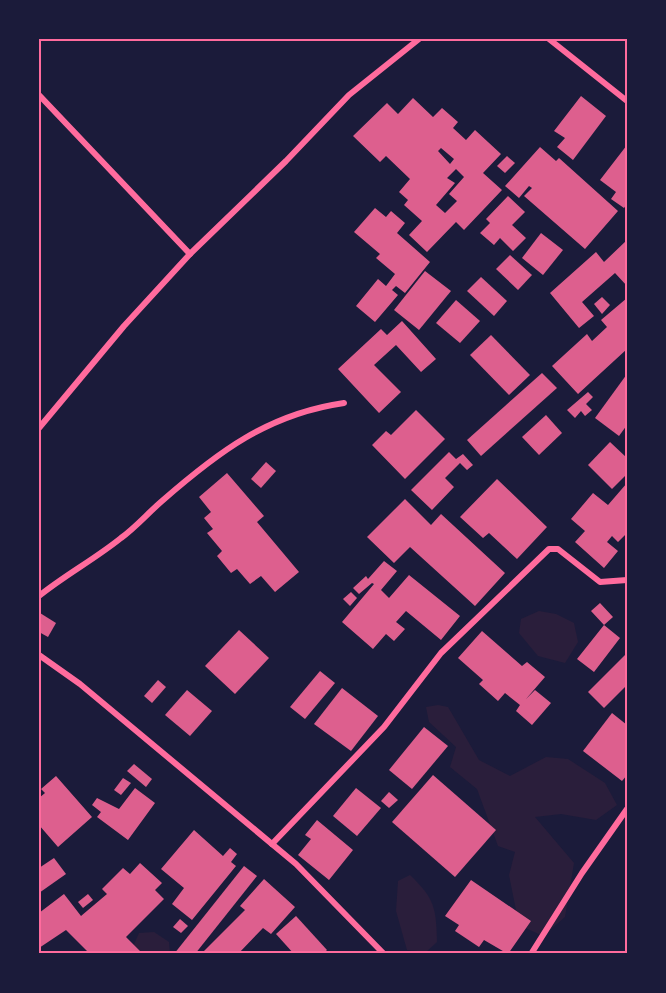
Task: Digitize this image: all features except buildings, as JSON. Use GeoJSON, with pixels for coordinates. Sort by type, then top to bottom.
{"type":"FeatureCollection","features":[{"type":"Feature","properties":{"kind":"street"},"geometry":{"type":"LineString","coordinates":[[39,428],[124,326],[190,254],[286,161],[349,95],[420,39]]}},
{"type":"Feature","properties":{"kind":"street"},"geometry":{"type":"LineString","coordinates":[[549,39],[627,101]]}},
{"type":"Feature","properties":{"kind":"street"},"geometry":{"type":"LineString","coordinates":[[39,95],[190,254]]}},
{"type":"Feature","properties":{"kind":"street"},"geometry":{"type":"LineString","coordinates":[[39,596],[121,538],[188,478],[238,440],[275,420],[322,406],[344,403]]}},
{"type":"Feature","properties":{"kind":"street"},"geometry":{"type":"LineString","coordinates":[[272,844],[384,727],[441,653],[549,549],[558,549],[600,582],[627,580]]}},
{"type":"Feature","properties":{"kind":"street"},"geometry":{"type":"LineString","coordinates":[[39,655],[80,684],[296,864],[384,954]]}},
{"type":"Feature","properties":{"kind":"street"},"geometry":{"type":"LineString","coordinates":[[531,954],[582,873],[627,809]]}},
{"type":"Feature","properties":{"kind":"shaded area"},"geometry":{"type":"Polygon","coordinates":[[[539,611],[556,614],[574,623],[578,642],[565,663],[538,656],[519,633],[521,619],[539,611]]]}},
{"type":"Feature","properties":{"kind":"shaded area"},"geometry":{"type":"Polygon","coordinates":[[[438,705],[448,707],[479,760],[510,776],[546,757],[568,759],[605,783],[617,805],[596,820],[561,814],[535,817],[574,863],[565,917],[543,936],[519,925],[509,875],[515,852],[498,846],[477,789],[450,767],[456,747],[429,722],[426,707],[438,705]]]}},
{"type":"Feature","properties":{"kind":"shaded area"},"geometry":{"type":"Polygon","coordinates":[[[410,875],[425,891],[435,912],[437,942],[426,952],[407,950],[396,911],[398,881],[410,875]]]}},
{"type":"Feature","properties":{"kind":"shaded area"},"geometry":{"type":"Polygon","coordinates":[[[154,932],[169,942],[170,954],[135,954],[132,949],[139,933],[154,932]]]}}]}
